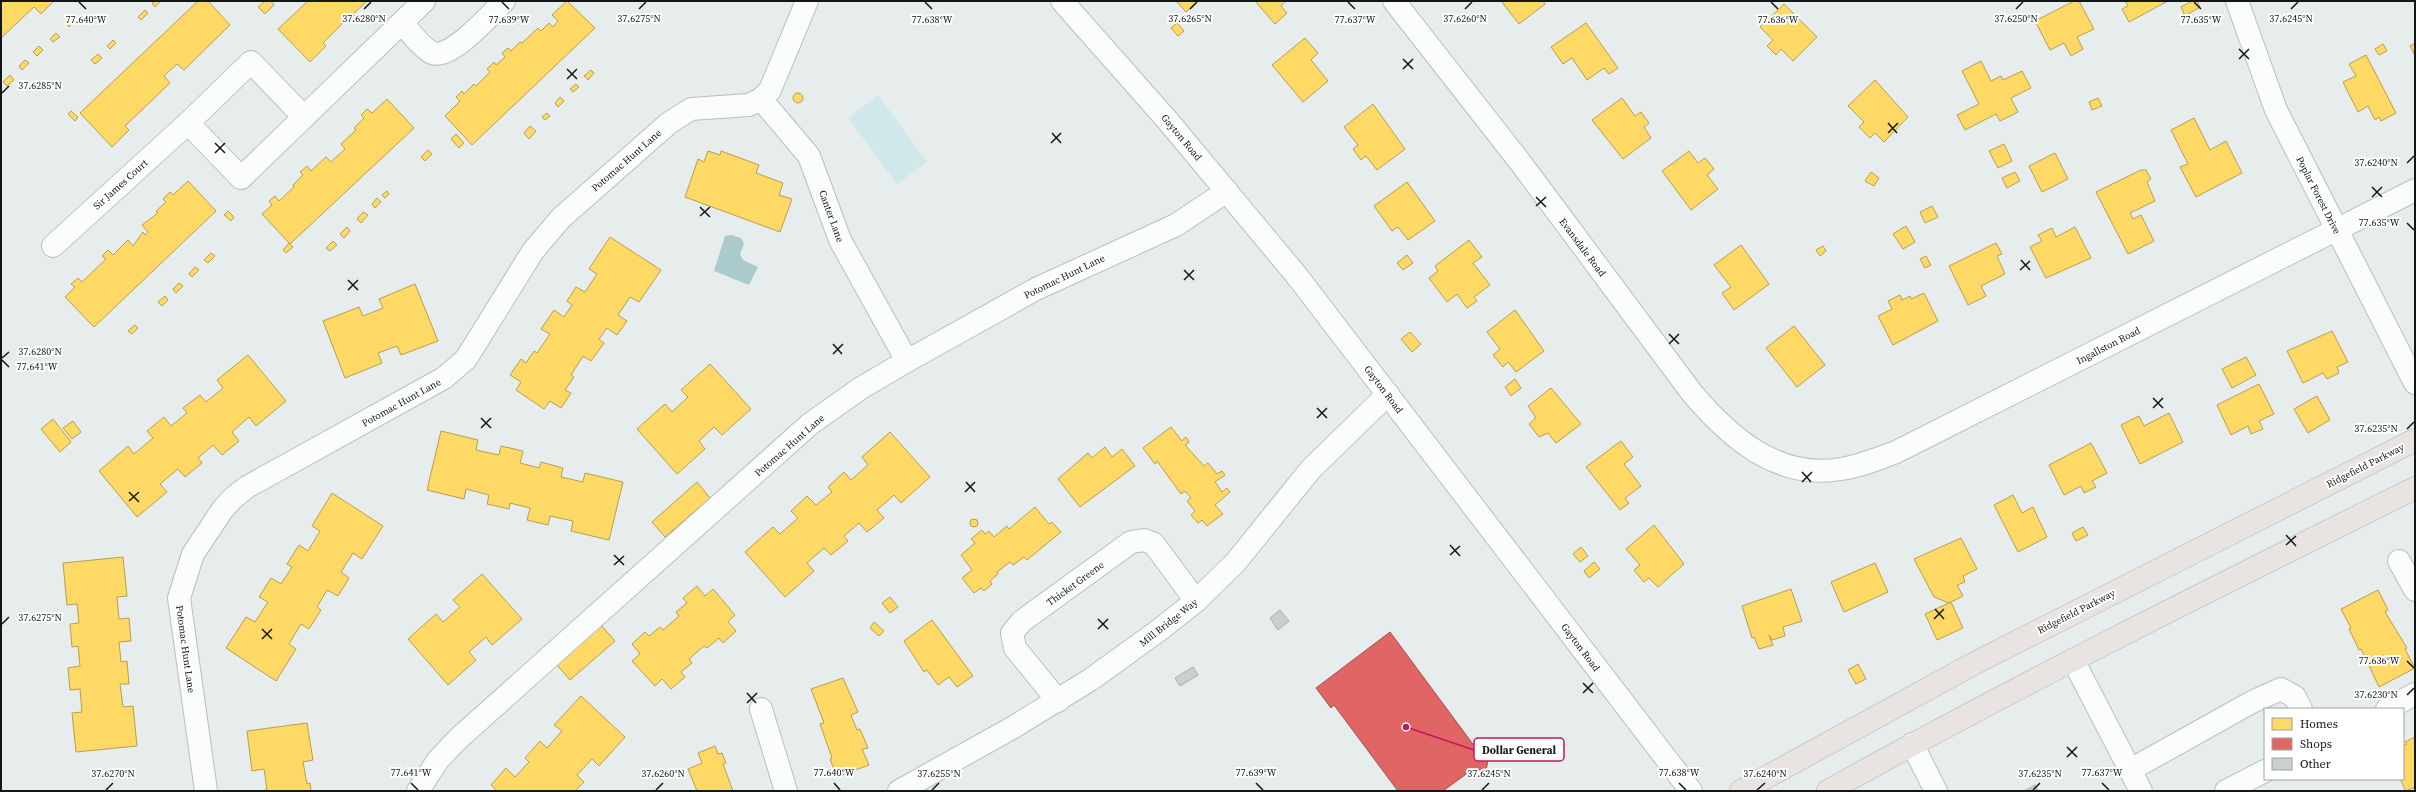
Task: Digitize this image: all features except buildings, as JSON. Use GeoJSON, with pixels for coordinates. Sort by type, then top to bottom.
{"type":"FeatureCollection","features":[{"type":"Feature","properties":{"kind":"main road","name":"Ridgefield Parkway"},"geometry":{"type":"LineString","coordinates":[[1741,791],[1975,663],[2415,440]]}},
{"type":"Feature","properties":{"kind":"main road"},"geometry":{"type":"LineString","coordinates":[[1828,791],[1912,744],[2073,660],[2415,488]]}},
{"type":"Feature","properties":{"kind":"street"},"geometry":{"type":"LineString","coordinates":[[188,123],[241,178],[424,1]]}},
{"type":"Feature","properties":{"kind":"street"},"geometry":{"type":"LineString","coordinates":[[402,22],[426,48],[433,53],[441,54],[460,43],[504,1]]}},
{"type":"Feature","properties":{"kind":"street"},"geometry":{"type":"LineString","coordinates":[[761,99],[770,90],[807,1]]}},
{"type":"Feature","properties":{"kind":"street","name":"Gayton Road"},"geometry":{"type":"LineString","coordinates":[[1062,1],[1227,190],[1297,276],[1691,791]]}},
{"type":"Feature","properties":{"kind":"street","name":"Evansdale Road"},"geometry":{"type":"LineString","coordinates":[[1394,1],[1520,162],[1711,415],[1742,444],[1757,453],[1793,468]]}},
{"type":"Feature","properties":{"kind":"street","name":"Poplar Forest Drive"},"geometry":{"type":"LineString","coordinates":[[2237,1],[2276,110],[2415,383]]}},
{"type":"Feature","properties":{"kind":"street","name":"Sir James Court"},"geometry":{"type":"LineString","coordinates":[[53,246],[188,123],[251,62],[304,117]]}},
{"type":"Feature","properties":{"kind":"street","name":"Canter Lane"},"geometry":{"type":"LineString","coordinates":[[761,99],[809,156],[840,240],[907,361]]}},
{"type":"Feature","properties":{"kind":"street","name":"Potomac Hunt Lane"},"geometry":{"type":"LineString","coordinates":[[206,791],[179,598],[193,554],[223,509],[233,498],[247,487],[449,374],[466,359],[533,251],[549,230],[669,123],[691,109],[749,105],[761,99]]}},
{"type":"Feature","properties":{"kind":"street","name":"Potomac Hunt Lane"},"geometry":{"type":"LineString","coordinates":[[418,791],[438,760],[458,740],[810,424],[861,388],[907,361],[1036,289],[1176,225],[1227,190]]}},
{"type":"Feature","properties":{"kind":"street","name":"Ingallston Road"},"geometry":{"type":"LineString","coordinates":[[1793,468],[1810,471],[1840,469],[1896,452],[2415,190]]}},
{"type":"Feature","properties":{"kind":"street","name":"Mill Bridge Way"},"geometry":{"type":"LineString","coordinates":[[899,791],[1058,701],[1152,636],[1196,601],[1240,557],[1310,469],[1388,394]]}},
{"type":"Feature","properties":{"kind":"street","name":"Thicket Greene"},"geometry":{"type":"LineString","coordinates":[[1058,701],[1015,648],[1012,633],[1022,620],[1130,542],[1144,540],[1154,544],[1196,601]]}},
{"type":"Feature","properties":{"kind":"street"},"geometry":{"type":"LineString","coordinates":[[2399,560],[2415,590]]}},
{"type":"Feature","properties":{"kind":"street"},"geometry":{"type":"LineString","coordinates":[[2073,660],[2140,791]]}},
{"type":"Feature","properties":{"kind":"street"},"geometry":{"type":"LineString","coordinates":[[2130,770],[2252,702],[2282,689],[2295,697],[2300,708]]}},
{"type":"Feature","properties":{"kind":"street"},"geometry":{"type":"LineString","coordinates":[[2388,708],[2415,694]]}},
{"type":"Feature","properties":{"kind":"street"},"geometry":{"type":"LineString","coordinates":[[761,710],[786,791]]}},
{"type":"Feature","properties":{"kind":"street"},"geometry":{"type":"LineString","coordinates":[[1912,744],[1936,791]]}},
{"type":"Feature","properties":{"kind":"street"},"geometry":{"type":"LineString","coordinates":[[2226,791],[2264,772]]}},
{"type":"Feature","properties":{"kind":"shaded area"},"geometry":{"type":"Polygon","coordinates":[[[878,95],[927,162],[897,184],[848,118],[878,95]]]}},
{"type":"Feature","properties":{"kind":"shaded area"},"geometry":{"type":"Polygon","coordinates":[[[731,235],[741,238],[744,244],[740,254],[743,260],[758,267],[749,285],[714,271],[725,236],[731,235]]]}},
{"type":"Feature","properties":{"kind":"place","name":"Dollar General"},"geometry":{"type":"Point","coordinates":[1406,727]}}]}
